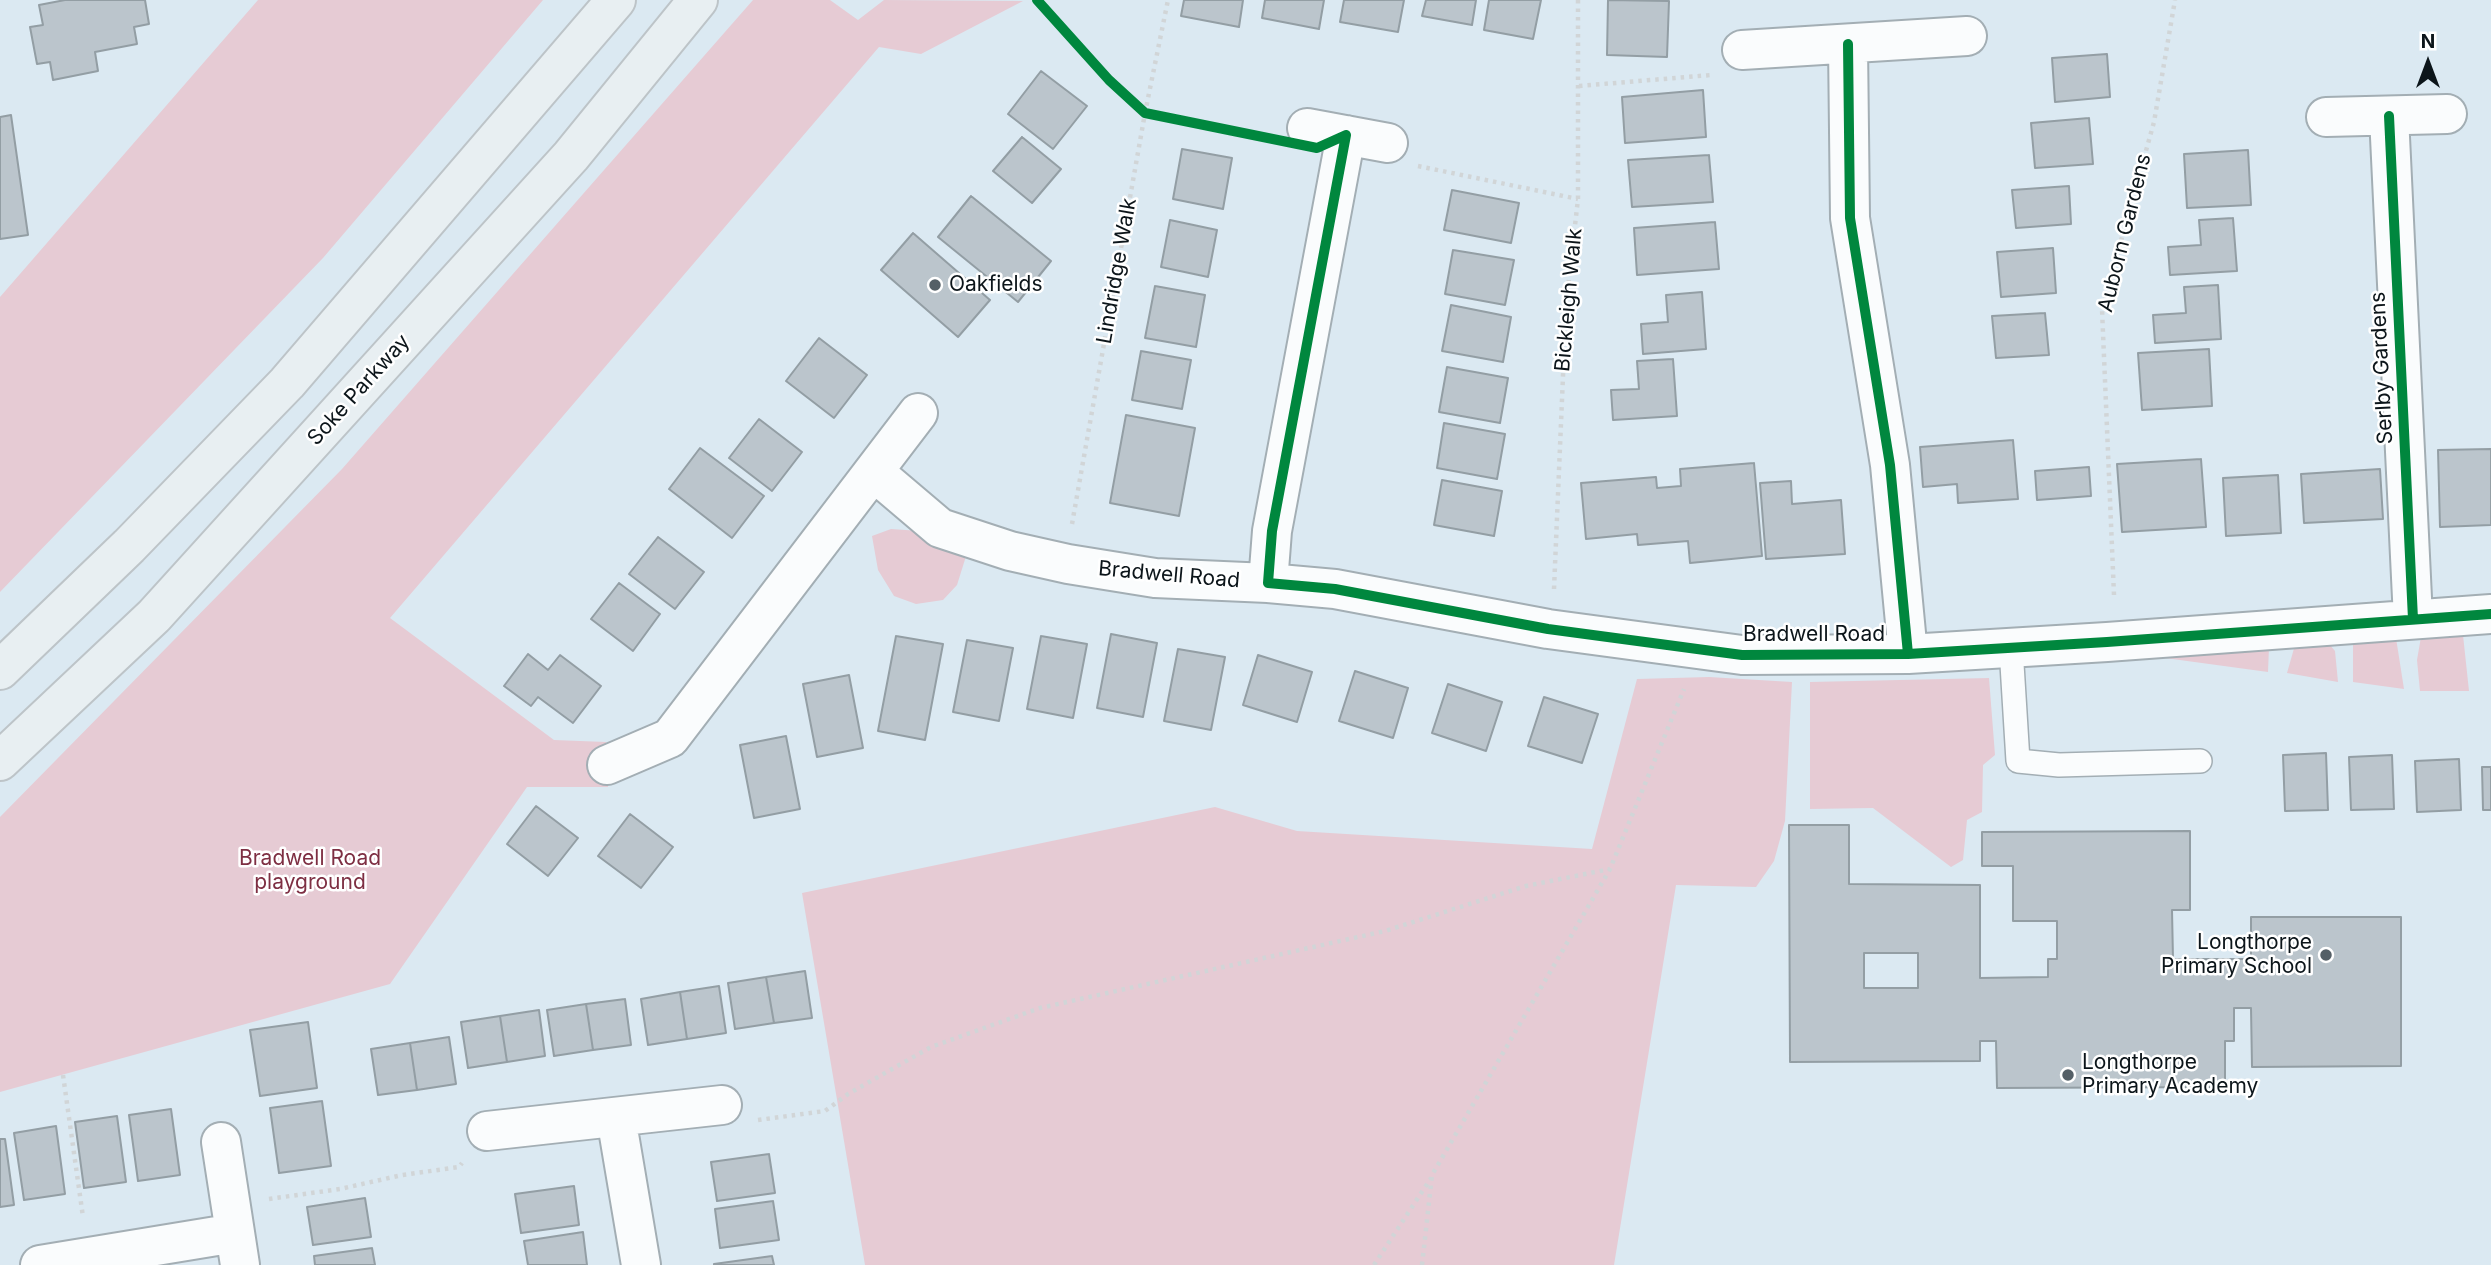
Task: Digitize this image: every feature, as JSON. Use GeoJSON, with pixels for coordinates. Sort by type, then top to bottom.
{"type":"FeatureCollection","features":[{"type":"Feature","properties":{"kind":"highway"},"geometry":{"type":"LineString","coordinates":[[0,670],[129,546],[287,383],[616,0]]}},
{"type":"Feature","properties":{"kind":"highway","name":"Soke Parkway"},"geometry":{"type":"LineString","coordinates":[[0,761],[154,616],[571,156],[698,0]]}},
{"type":"Feature","properties":{"kind":"street"},"geometry":{"type":"LineString","coordinates":[[1742,50],[1967,36]]}},
{"type":"Feature","properties":{"kind":"street"},"geometry":{"type":"LineString","coordinates":[[1848,44],[1850,218],[1891,465],[1908,654]]}},
{"type":"Feature","properties":{"kind":"street"},"geometry":{"type":"LineString","coordinates":[[2326,117],[2447,114]]}},
{"type":"Feature","properties":{"kind":"street","name":"Serlby Gardens"},"geometry":{"type":"LineString","coordinates":[[2389,116],[2413,619]]}},
{"type":"Feature","properties":{"kind":"street"},"geometry":{"type":"LineString","coordinates":[[1307,128],[1388,143]]}},
{"type":"Feature","properties":{"kind":"street"},"geometry":{"type":"LineString","coordinates":[[1268,583],[1272,531],[1346,135]]}},
{"type":"Feature","properties":{"kind":"street"},"geometry":{"type":"LineString","coordinates":[[607,765],[670,738],[918,413]]}},
{"type":"Feature","properties":{"kind":"street","name":"Bradwell Road"},"geometry":{"type":"LineString","coordinates":[[874,472],[940,527],[1010,551],[1068,564],[1155,578],[1335,589],[1548,629],[1742,655],[1908,654],[2491,614]]}},
{"type":"Feature","properties":{"kind":"street"},"geometry":{"type":"LineString","coordinates":[[486,1131],[722,1105]]}},
{"type":"Feature","properties":{"kind":"street"},"geometry":{"type":"LineString","coordinates":[[616,1117],[641,1265]]}},
{"type":"Feature","properties":{"kind":"street"},"geometry":{"type":"LineString","coordinates":[[40,1265],[235,1234],[221,1142]]}},
{"type":"Feature","properties":{"kind":"lane"},"geometry":{"type":"LineString","coordinates":[[2011,648],[2018,761],[2059,765],[2200,761]]}},
{"type":"Feature","properties":{"kind":"path"},"geometry":{"type":"LineString","coordinates":[[1136,104],[1145,113],[1159,116]]}},
{"type":"Feature","properties":{"kind":"path"},"geometry":{"type":"LineString","coordinates":[[1388,143],[1388,160],[1578,198]]}},
{"type":"Feature","properties":{"kind":"path"},"geometry":{"type":"LineString","coordinates":[[1374,1265],[1432,1175],[1611,869],[1700,651]]}},
{"type":"Feature","properties":{"kind":"path"},"geometry":{"type":"LineString","coordinates":[[722,1105],[756,1120],[825,1111],[849,1094],[931,1047],[1040,1008],[1385,931],[1526,886],[1611,869]]}},
{"type":"Feature","properties":{"kind":"path"},"geometry":{"type":"LineString","coordinates":[[63,1075],[89,1256]]}},
{"type":"Feature","properties":{"kind":"path"},"geometry":{"type":"LineString","coordinates":[[235,1234],[340,1189],[402,1175],[459,1167],[486,1131]]}},
{"type":"Feature","properties":{"kind":"path"},"geometry":{"type":"LineString","coordinates":[[1422,1265],[1432,1175]]}},
{"type":"Feature","properties":{"kind":"green space"},"geometry":{"type":"Polygon","coordinates":[[[258,0],[543,0],[323,258],[0,592],[0,297],[258,0]]]}},
{"type":"Feature","properties":{"kind":"green space","name":"Bradwell Road playground"},"geometry":{"type":"Polygon","coordinates":[[[753,0],[830,0],[858,20],[884,0],[1023,1],[921,54],[879,47],[390,618],[554,740],[606,742],[608,787],[527,787],[390,984],[0,1092],[0,817],[342,469],[753,0]]]}},
{"type":"Feature","properties":{"kind":"green space"},"geometry":{"type":"Polygon","coordinates":[[[891,529],[920,531],[967,553],[957,585],[943,600],[916,604],[894,596],[878,570],[872,536],[891,529]]]}},
{"type":"Feature","properties":{"kind":"green space"},"geometry":{"type":"Polygon","coordinates":[[[2463,635],[2469,691],[2420,691],[2417,660],[2421,637],[2463,635]]]}},
{"type":"Feature","properties":{"kind":"green space"},"geometry":{"type":"Polygon","coordinates":[[[2396,638],[2404,689],[2353,682],[2353,641],[2396,638]]]}},
{"type":"Feature","properties":{"kind":"green space"},"geometry":{"type":"Polygon","coordinates":[[[2329,644],[2335,651],[2338,682],[2287,673],[2295,645],[2329,644]]]}},
{"type":"Feature","properties":{"kind":"green space"},"geometry":{"type":"Polygon","coordinates":[[[2269,647],[2268,672],[2143,655],[2269,647]]]}},
{"type":"Feature","properties":{"kind":"green space"},"geometry":{"type":"Polygon","coordinates":[[[1709,677],[1792,682],[1785,821],[1774,861],[1756,887],[1676,885],[1614,1265],[865,1265],[802,893],[1215,807],[1297,831],[1592,849],[1637,679],[1709,677]]]}},
{"type":"Feature","properties":{"kind":"green space"},"geometry":{"type":"Polygon","coordinates":[[[1989,678],[1995,755],[1983,765],[1982,812],[1967,820],[1963,860],[1951,867],[1873,808],[1810,809],[1810,682],[1989,678]]]}},
{"type":"Feature","properties":{"kind":"building"},"geometry":{"type":"Polygon","coordinates":[[[65,0],[145,0],[149,24],[134,27],[137,44],[95,52],[98,71],[53,80],[50,62],[37,64],[30,27],[43,25],[39,5],[65,0]]]}},
{"type":"Feature","properties":{"kind":"building"},"geometry":{"type":"Polygon","coordinates":[[[1184,0],[1243,0],[1239,27],[1181,16],[1184,0]]]}},
{"type":"Feature","properties":{"kind":"building"},"geometry":{"type":"Polygon","coordinates":[[[1265,0],[1324,0],[1319,29],[1262,18],[1265,0]]]}},
{"type":"Feature","properties":{"kind":"building"},"geometry":{"type":"Polygon","coordinates":[[[1344,0],[1404,0],[1398,32],[1340,22],[1344,0]]]}},
{"type":"Feature","properties":{"kind":"building"},"geometry":{"type":"Polygon","coordinates":[[[1426,0],[1476,0],[1472,25],[1422,16],[1426,0]]]}},
{"type":"Feature","properties":{"kind":"building"},"geometry":{"type":"Polygon","coordinates":[[[1489,0],[1541,0],[1533,39],[1484,30],[1489,0]]]}},
{"type":"Feature","properties":{"kind":"building"},"geometry":{"type":"Polygon","coordinates":[[[1608,0],[1669,1],[1667,57],[1607,55],[1608,0]]]}},
{"type":"Feature","properties":{"kind":"building"},"geometry":{"type":"Polygon","coordinates":[[[2107,54],[2110,97],[2055,102],[2052,58],[2107,54]]]}},
{"type":"Feature","properties":{"kind":"building"},"geometry":{"type":"Polygon","coordinates":[[[1041,71],[1087,106],[1053,149],[1008,114],[1041,71]]]}},
{"type":"Feature","properties":{"kind":"building"},"geometry":{"type":"Polygon","coordinates":[[[1703,90],[1706,137],[1625,143],[1622,97],[1703,90]]]}},
{"type":"Feature","properties":{"kind":"building"},"geometry":{"type":"Polygon","coordinates":[[[11,115],[28,235],[0,239],[0,117],[11,115]]]}},
{"type":"Feature","properties":{"kind":"building"},"geometry":{"type":"Polygon","coordinates":[[[2089,118],[2093,164],[2035,168],[2031,123],[2089,118]]]}},
{"type":"Feature","properties":{"kind":"building"},"geometry":{"type":"Polygon","coordinates":[[[1022,137],[1061,169],[1032,203],[993,171],[1022,137]]]}},
{"type":"Feature","properties":{"kind":"building"},"geometry":{"type":"Polygon","coordinates":[[[1182,149],[1232,158],[1223,209],[1173,199],[1182,149]]]}},
{"type":"Feature","properties":{"kind":"building"},"geometry":{"type":"Polygon","coordinates":[[[2248,150],[2251,205],[2187,208],[2184,154],[2248,150]]]}},
{"type":"Feature","properties":{"kind":"building"},"geometry":{"type":"Polygon","coordinates":[[[1709,155],[1713,202],[1632,207],[1628,160],[1709,155]]]}},
{"type":"Feature","properties":{"kind":"building"},"geometry":{"type":"Polygon","coordinates":[[[2069,186],[2071,224],[2016,228],[2012,190],[2069,186]]]}},
{"type":"Feature","properties":{"kind":"building"},"geometry":{"type":"Polygon","coordinates":[[[1452,190],[1519,203],[1511,243],[1444,230],[1452,190]]]}},
{"type":"Feature","properties":{"kind":"building"},"geometry":{"type":"Polygon","coordinates":[[[971,196],[1051,261],[1018,302],[938,237],[971,196]]]}},
{"type":"Feature","properties":{"kind":"building"},"geometry":{"type":"Polygon","coordinates":[[[2233,218],[2237,271],[2170,275],[2168,247],[2201,245],[2199,220],[2233,218]]]}},
{"type":"Feature","properties":{"kind":"building"},"geometry":{"type":"Polygon","coordinates":[[[1170,220],[1217,230],[1208,277],[1161,267],[1170,220]]]}},
{"type":"Feature","properties":{"kind":"building"},"geometry":{"type":"Polygon","coordinates":[[[1715,222],[1719,269],[1637,275],[1634,228],[1715,222]]]}},
{"type":"Feature","properties":{"kind":"building","name":"Oakfields"},"geometry":{"type":"Polygon","coordinates":[[[913,233],[990,300],[958,337],[881,270],[913,233]]]}},
{"type":"Feature","properties":{"kind":"building"},"geometry":{"type":"Polygon","coordinates":[[[2053,248],[2056,293],[2001,297],[1997,252],[2053,248]]]}},
{"type":"Feature","properties":{"kind":"building"},"geometry":{"type":"Polygon","coordinates":[[[1453,250],[1514,260],[1505,305],[1445,294],[1453,250]]]}},
{"type":"Feature","properties":{"kind":"building"},"geometry":{"type":"Polygon","coordinates":[[[2218,285],[2221,339],[2155,343],[2153,315],[2186,313],[2184,287],[2218,285]]]}},
{"type":"Feature","properties":{"kind":"building"},"geometry":{"type":"Polygon","coordinates":[[[1155,286],[1205,295],[1196,347],[1145,338],[1155,286]]]}},
{"type":"Feature","properties":{"kind":"building"},"geometry":{"type":"Polygon","coordinates":[[[1702,292],[1706,349],[1643,354],[1641,324],[1668,322],[1666,295],[1702,292]]]}},
{"type":"Feature","properties":{"kind":"building"},"geometry":{"type":"Polygon","coordinates":[[[1451,305],[1511,317],[1503,362],[1442,351],[1451,305]]]}},
{"type":"Feature","properties":{"kind":"building"},"geometry":{"type":"Polygon","coordinates":[[[2045,313],[2049,355],[1996,358],[1992,316],[2045,313]]]}},
{"type":"Feature","properties":{"kind":"building"},"geometry":{"type":"Polygon","coordinates":[[[819,338],[867,375],[834,418],[786,381],[819,338]]]}},
{"type":"Feature","properties":{"kind":"building"},"geometry":{"type":"Polygon","coordinates":[[[2209,349],[2212,406],[2142,410],[2138,353],[2209,349]]]}},
{"type":"Feature","properties":{"kind":"building"},"geometry":{"type":"Polygon","coordinates":[[[1141,351],[1191,360],[1182,409],[1132,400],[1141,351]]]}},
{"type":"Feature","properties":{"kind":"building"},"geometry":{"type":"Polygon","coordinates":[[[1673,359],[1677,416],[1613,420],[1611,390],[1639,389],[1637,361],[1673,359]]]}},
{"type":"Feature","properties":{"kind":"building"},"geometry":{"type":"Polygon","coordinates":[[[1447,367],[1508,378],[1500,423],[1439,412],[1447,367]]]}},
{"type":"Feature","properties":{"kind":"building"},"geometry":{"type":"Polygon","coordinates":[[[1126,415],[1195,428],[1179,516],[1110,503],[1126,415]]]}},
{"type":"Feature","properties":{"kind":"building"},"geometry":{"type":"Polygon","coordinates":[[[759,419],[802,452],[772,491],[729,458],[759,419]]]}},
{"type":"Feature","properties":{"kind":"building"},"geometry":{"type":"Polygon","coordinates":[[[1444,423],[1505,434],[1497,479],[1437,468],[1444,423]]]}},
{"type":"Feature","properties":{"kind":"building"},"geometry":{"type":"Polygon","coordinates":[[[2013,440],[2018,499],[1958,503],[1957,484],[1923,487],[1920,447],[2013,440]]]}},
{"type":"Feature","properties":{"kind":"building"},"geometry":{"type":"Polygon","coordinates":[[[700,448],[764,496],[732,538],[669,489],[700,448]]]}},
{"type":"Feature","properties":{"kind":"building"},"geometry":{"type":"Polygon","coordinates":[[[2491,449],[2491,525],[2440,527],[2438,450],[2491,449]]]}},
{"type":"Feature","properties":{"kind":"building"},"geometry":{"type":"Polygon","coordinates":[[[2201,459],[2206,527],[2122,532],[2117,464],[2201,459]]]}},
{"type":"Feature","properties":{"kind":"building"},"geometry":{"type":"Polygon","coordinates":[[[1754,463],[1762,556],[1690,563],[1688,541],[1638,545],[1637,534],[1586,539],[1581,483],[1656,477],[1657,488],[1681,486],[1680,469],[1754,463]]]}},
{"type":"Feature","properties":{"kind":"building"},"geometry":{"type":"Polygon","coordinates":[[[2089,467],[2091,496],[2037,500],[2035,471],[2089,467]]]}},
{"type":"Feature","properties":{"kind":"building"},"geometry":{"type":"Polygon","coordinates":[[[2380,469],[2383,519],[2304,523],[2301,474],[2380,469]]]}},
{"type":"Feature","properties":{"kind":"building"},"geometry":{"type":"Polygon","coordinates":[[[2278,475],[2281,533],[2226,536],[2223,478],[2278,475]]]}},
{"type":"Feature","properties":{"kind":"building"},"geometry":{"type":"Polygon","coordinates":[[[1442,480],[1502,491],[1494,536],[1434,525],[1442,480]]]}},
{"type":"Feature","properties":{"kind":"building"},"geometry":{"type":"Polygon","coordinates":[[[1791,481],[1792,504],[1841,500],[1845,554],[1766,559],[1760,483],[1791,481]]]}},
{"type":"Feature","properties":{"kind":"building"},"geometry":{"type":"Polygon","coordinates":[[[658,537],[704,572],[675,609],[629,574],[658,537]]]}},
{"type":"Feature","properties":{"kind":"building"},"geometry":{"type":"Polygon","coordinates":[[[619,583],[660,614],[633,651],[591,619],[619,583]]]}},
{"type":"Feature","properties":{"kind":"building"},"geometry":{"type":"Polygon","coordinates":[[[1111,634],[1157,643],[1143,717],[1097,708],[1111,634]]]}},
{"type":"Feature","properties":{"kind":"building"},"geometry":{"type":"Polygon","coordinates":[[[896,636],[943,644],[925,740],[878,731],[896,636]]]}},
{"type":"Feature","properties":{"kind":"building"},"geometry":{"type":"Polygon","coordinates":[[[1041,636],[1087,644],[1073,718],[1027,709],[1041,636]]]}},
{"type":"Feature","properties":{"kind":"building"},"geometry":{"type":"Polygon","coordinates":[[[967,640],[1013,648],[999,721],[953,712],[967,640]]]}},
{"type":"Feature","properties":{"kind":"building"},"geometry":{"type":"Polygon","coordinates":[[[1178,649],[1225,657],[1211,730],[1164,721],[1178,649]]]}},
{"type":"Feature","properties":{"kind":"building"},"geometry":{"type":"Polygon","coordinates":[[[528,654],[548,670],[560,655],[601,686],[573,723],[538,697],[531,706],[504,686],[528,654]]]}},
{"type":"Feature","properties":{"kind":"building"},"geometry":{"type":"Polygon","coordinates":[[[1258,655],[1312,672],[1297,722],[1243,705],[1258,655]]]}},
{"type":"Feature","properties":{"kind":"building"},"geometry":{"type":"Polygon","coordinates":[[[1355,671],[1408,688],[1393,738],[1339,721],[1355,671]]]}},
{"type":"Feature","properties":{"kind":"building"},"geometry":{"type":"Polygon","coordinates":[[[849,675],[863,748],[817,757],[803,684],[849,675]]]}},
{"type":"Feature","properties":{"kind":"building"},"geometry":{"type":"Polygon","coordinates":[[[1448,684],[1502,702],[1486,751],[1432,733],[1448,684]]]}},
{"type":"Feature","properties":{"kind":"building"},"geometry":{"type":"Polygon","coordinates":[[[1544,697],[1598,714],[1582,763],[1528,746],[1544,697]]]}},
{"type":"Feature","properties":{"kind":"building"},"geometry":{"type":"Polygon","coordinates":[[[786,736],[800,809],[754,818],[740,745],[786,736]]]}},
{"type":"Feature","properties":{"kind":"building"},"geometry":{"type":"Polygon","coordinates":[[[2326,753],[2328,810],[2285,811],[2283,755],[2326,753]]]}},
{"type":"Feature","properties":{"kind":"building"},"geometry":{"type":"Polygon","coordinates":[[[2392,755],[2394,809],[2351,810],[2349,757],[2392,755]]]}},
{"type":"Feature","properties":{"kind":"building"},"geometry":{"type":"Polygon","coordinates":[[[2459,759],[2461,810],[2417,812],[2415,761],[2459,759]]]}},
{"type":"Feature","properties":{"kind":"building"},"geometry":{"type":"Polygon","coordinates":[[[2482,767],[2491,767],[2491,810],[2483,810],[2482,767]]]}},
{"type":"Feature","properties":{"kind":"building"},"geometry":{"type":"Polygon","coordinates":[[[536,806],[578,838],[548,876],[507,844],[536,806]]]}},
{"type":"Feature","properties":{"kind":"building"},"geometry":{"type":"Polygon","coordinates":[[[630,814],[673,847],[641,888],[598,856],[630,814]]]}},
{"type":"Feature","properties":{"kind":"building","name":"Longthorpe Primary School"},"geometry":{"type":"Polygon","coordinates":[[[1789,825],[1849,825],[1849,884],[1980,885],[1980,978],[2048,977],[2048,959],[2057,959],[2057,921],[2013,921],[2013,866],[1982,866],[1982,832],[2190,831],[2190,910],[2172,910],[2173,959],[2251,959],[2251,917],[2401,917],[2401,1066],[2252,1067],[2251,1008],[2234,1008],[2234,1041],[2225,1041],[2225,1087],[1997,1088],[1996,1041],[1980,1041],[1980,1061],[1790,1062],[1789,825]],[[1864,953],[1864,988],[1918,988],[1918,953],[1864,953]]]}},
{"type":"Feature","properties":{"kind":"building"},"geometry":{"type":"Polygon","coordinates":[[[805,971],[812,1018],[774,1023],[766,977],[805,971]]]}},
{"type":"Feature","properties":{"kind":"building"},"geometry":{"type":"Polygon","coordinates":[[[766,977],[774,1023],[735,1029],[728,983],[766,977]]]}},
{"type":"Feature","properties":{"kind":"building"},"geometry":{"type":"Polygon","coordinates":[[[719,986],[726,1033],[687,1039],[680,992],[719,986]]]}},
{"type":"Feature","properties":{"kind":"building"},"geometry":{"type":"Polygon","coordinates":[[[680,992],[687,1039],[648,1045],[641,999],[680,992]]]}},
{"type":"Feature","properties":{"kind":"building"},"geometry":{"type":"Polygon","coordinates":[[[625,999],[631,1045],[593,1050],[586,1004],[625,999]]]}},
{"type":"Feature","properties":{"kind":"building"},"geometry":{"type":"Polygon","coordinates":[[[586,1004],[593,1050],[554,1056],[547,1010],[586,1004]]]}},
{"type":"Feature","properties":{"kind":"building"},"geometry":{"type":"Polygon","coordinates":[[[539,1010],[545,1056],[507,1062],[500,1016],[539,1010]]]}},
{"type":"Feature","properties":{"kind":"building"},"geometry":{"type":"Polygon","coordinates":[[[500,1016],[507,1062],[468,1068],[461,1022],[500,1016]]]}},
{"type":"Feature","properties":{"kind":"building"},"geometry":{"type":"Polygon","coordinates":[[[308,1022],[317,1088],[260,1096],[250,1030],[308,1022]]]}},
{"type":"Feature","properties":{"kind":"building"},"geometry":{"type":"Polygon","coordinates":[[[449,1037],[456,1084],[417,1090],[410,1043],[449,1037]]]}},
{"type":"Feature","properties":{"kind":"building"},"geometry":{"type":"Polygon","coordinates":[[[410,1043],[417,1090],[378,1095],[371,1049],[410,1043]]]}},
{"type":"Feature","properties":{"kind":"building"},"geometry":{"type":"Polygon","coordinates":[[[322,1101],[331,1166],[279,1173],[270,1108],[322,1101]]]}},
{"type":"Feature","properties":{"kind":"building"},"geometry":{"type":"Polygon","coordinates":[[[171,1109],[180,1175],[138,1181],[129,1115],[171,1109]]]}},
{"type":"Feature","properties":{"kind":"building"},"geometry":{"type":"Polygon","coordinates":[[[117,1116],[126,1182],[84,1188],[75,1122],[117,1116]]]}},
{"type":"Feature","properties":{"kind":"building"},"geometry":{"type":"Polygon","coordinates":[[[56,1126],[65,1194],[24,1200],[14,1133],[56,1126]]]}},
{"type":"Feature","properties":{"kind":"building"},"geometry":{"type":"Polygon","coordinates":[[[0,1139],[5,1139],[14,1205],[0,1207],[0,1139]]]}},
{"type":"Feature","properties":{"kind":"building"},"geometry":{"type":"Polygon","coordinates":[[[769,1154],[775,1193],[717,1201],[711,1162],[769,1154]]]}},
{"type":"Feature","properties":{"kind":"building"},"geometry":{"type":"Polygon","coordinates":[[[574,1186],[579,1225],[521,1233],[515,1194],[574,1186]]]}},
{"type":"Feature","properties":{"kind":"building"},"geometry":{"type":"Polygon","coordinates":[[[365,1198],[371,1237],[313,1245],[307,1207],[365,1198]]]}},
{"type":"Feature","properties":{"kind":"building"},"geometry":{"type":"Polygon","coordinates":[[[773,1201],[779,1240],[720,1248],[715,1209],[773,1201]]]}},
{"type":"Feature","properties":{"kind":"building"},"geometry":{"type":"Polygon","coordinates":[[[583,1232],[587,1265],[528,1265],[524,1241],[583,1232]]]}},
{"type":"Feature","properties":{"kind":"building"},"geometry":{"type":"Polygon","coordinates":[[[372,1248],[375,1265],[315,1265],[314,1256],[372,1248]]]}},
{"type":"Feature","properties":{"kind":"building"},"geometry":{"type":"Polygon","coordinates":[[[772,1256],[774,1265],[714,1265],[714,1264],[772,1256]]]}},
{"type":"Feature","properties":{"kind":"cycle path"},"geometry":{"type":"LineString","coordinates":[[1037,0],[1109,80],[1145,113],[1317,148],[1346,135]]}},
{"type":"Feature","properties":{"kind":"cycle path"},"geometry":{"type":"LineString","coordinates":[[1848,44],[1850,218],[1890,465],[1908,654]]}},
{"type":"Feature","properties":{"kind":"cycle path"},"geometry":{"type":"LineString","coordinates":[[2389,116],[2413,619]]}},
{"type":"Feature","properties":{"kind":"cycle path"},"geometry":{"type":"LineString","coordinates":[[1346,135],[1272,531],[1268,583],[1335,589],[1548,629],[1742,655],[1908,654],[2491,614]]}},
{"type":"Feature","properties":{"kind":"place","name":"Oakfields"},"geometry":{"type":"Point","coordinates":[935,285]}},
{"type":"Feature","properties":{"kind":"place","name":"Longthorpe Primary School"},"geometry":{"type":"Point","coordinates":[2326,955]}},
{"type":"Feature","properties":{"kind":"place","name":"Longthorpe Primary Academy"},"geometry":{"type":"Point","coordinates":[2068,1075]}}]}
